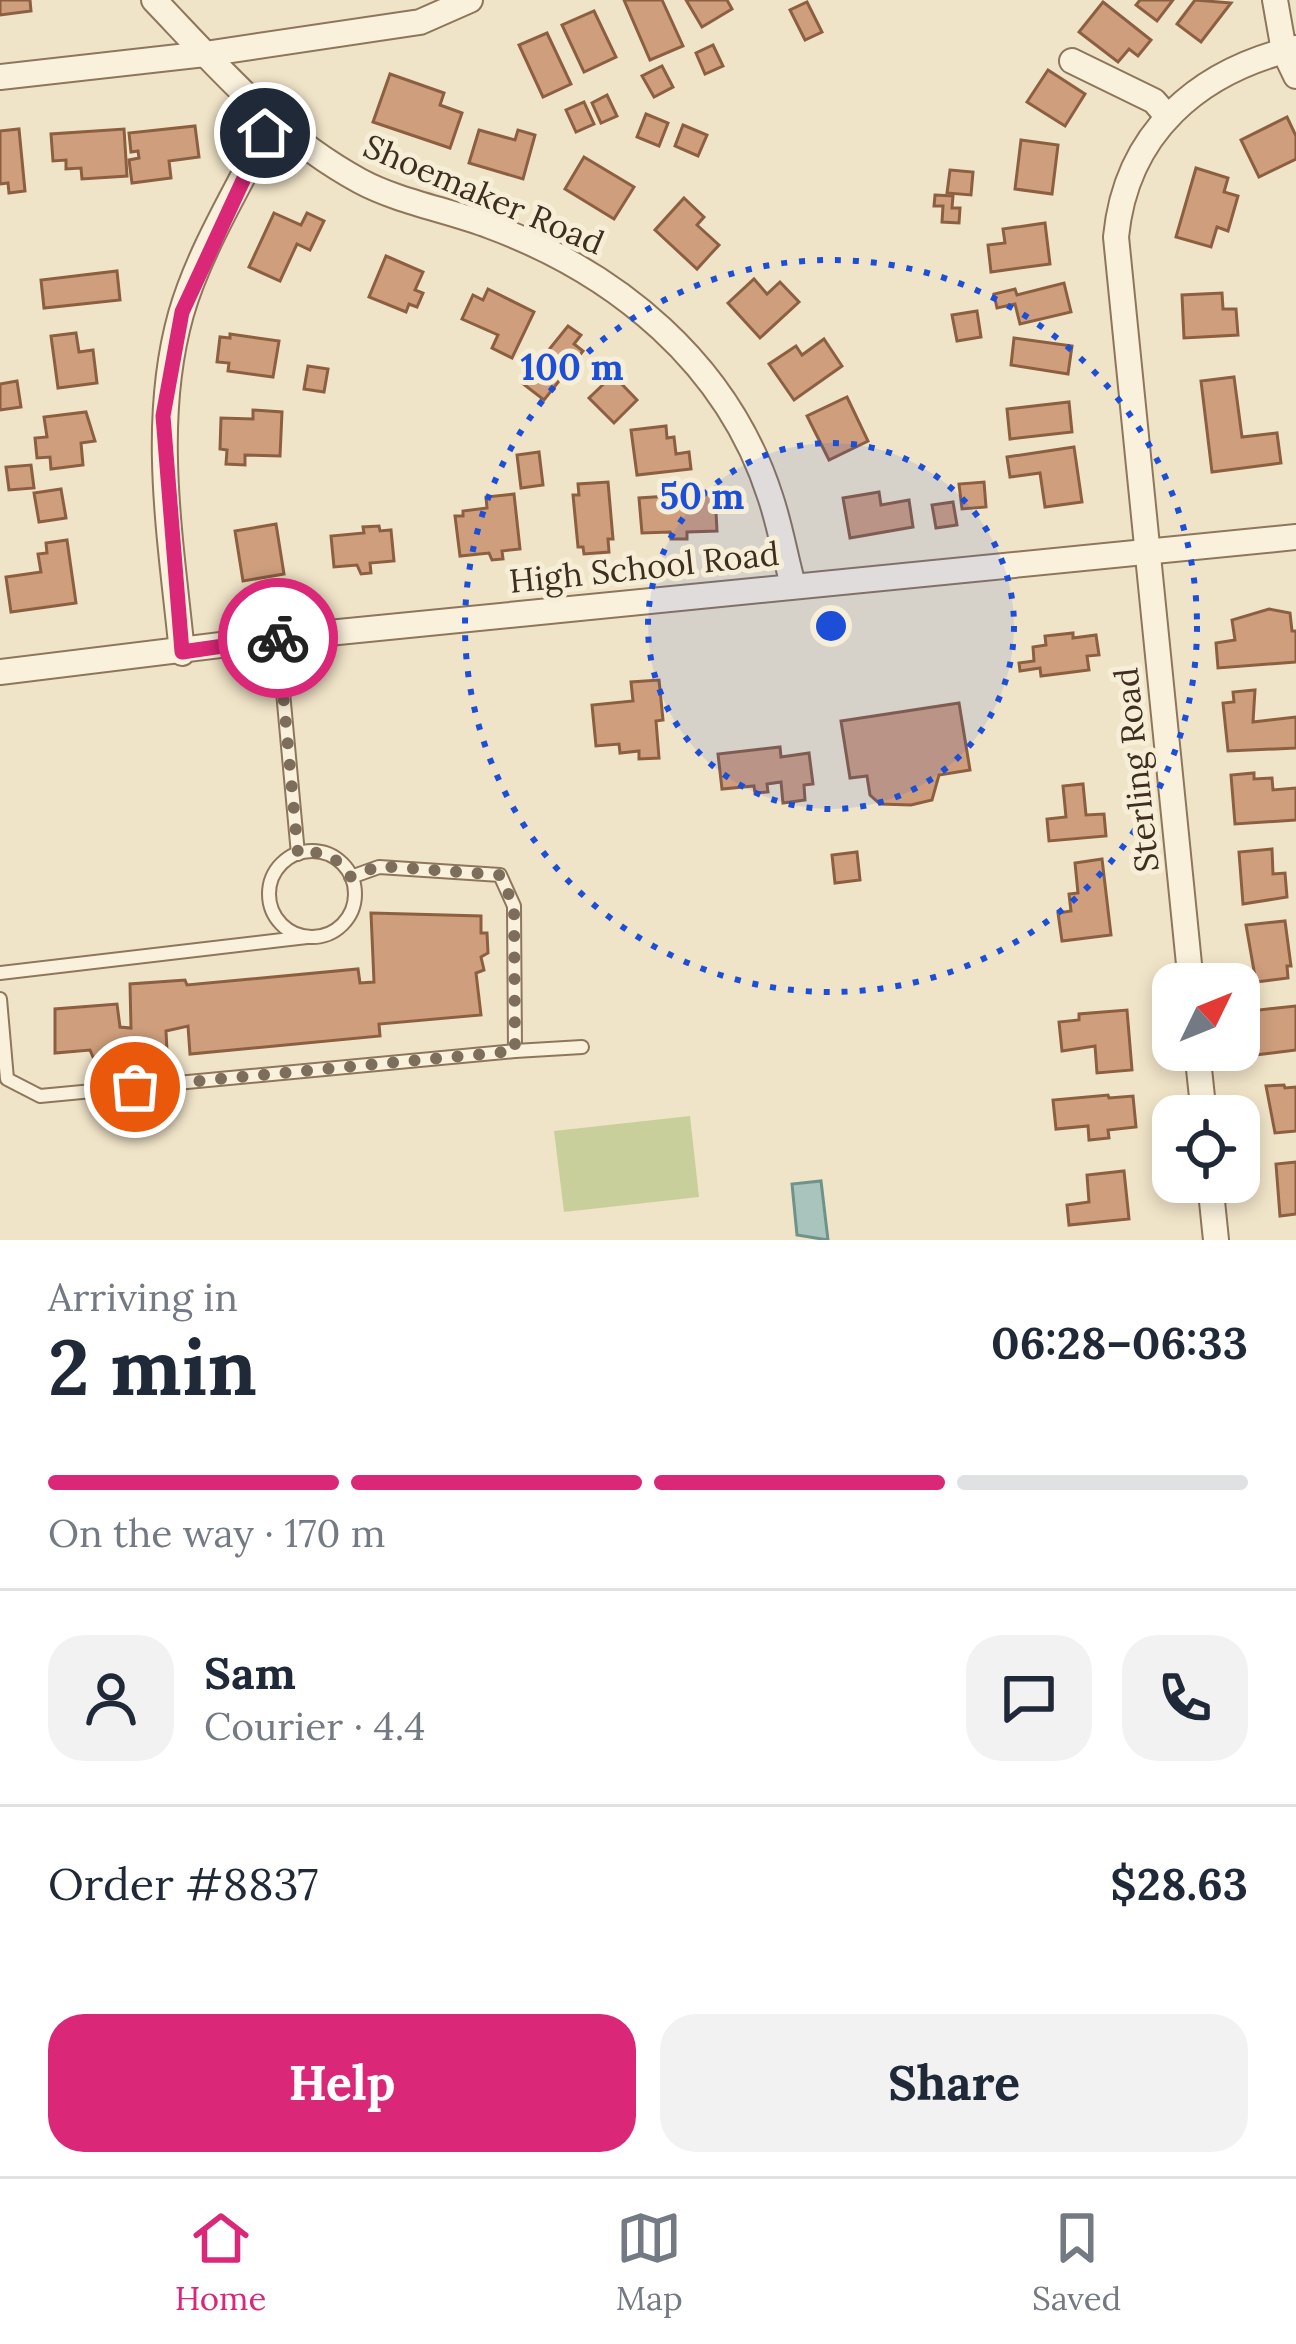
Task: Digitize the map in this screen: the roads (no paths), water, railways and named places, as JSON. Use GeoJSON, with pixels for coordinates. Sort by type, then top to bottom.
{"type":"FeatureCollection","features":[{"type":"Feature","properties":{"kind":"street"},"geometry":{"type":"LineString","coordinates":[[154,0],[205,54]]}},
{"type":"Feature","properties":{"kind":"street"},"geometry":{"type":"LineString","coordinates":[[0,77],[205,54],[420,22],[470,0]]}},
{"type":"Feature","properties":{"kind":"street"},"geometry":{"type":"LineString","coordinates":[[1275,0],[1296,76]]}},
{"type":"Feature","properties":{"kind":"street","name":"Sterling Road"},"geometry":{"type":"LineString","coordinates":[[1189,963],[1116,237],[1120,202],[1132,172],[1167,116],[1208,82],[1241,63],[1290,49]]}},
{"type":"Feature","properties":{"kind":"street","name":"Shoemaker Road"},"geometry":{"type":"LineString","coordinates":[[205,54],[271,122],[362,183],[493,226],[592,272],[660,325],[704,374],[741,430],[770,494],[793,585]]}},
{"type":"Feature","properties":{"kind":"street"},"geometry":{"type":"LineString","coordinates":[[1072,62],[1154,101],[1167,116]]}},
{"type":"Feature","properties":{"kind":"street"},"geometry":{"type":"LineString","coordinates":[[182,652],[163,416],[182,312],[271,122]]}},
{"type":"Feature","properties":{"kind":"street","name":"High School Road"},"geometry":{"type":"LineString","coordinates":[[0,672],[278,638],[1296,537]]}},
{"type":"Feature","properties":{"kind":"street"},"geometry":{"type":"LineString","coordinates":[[1212,1203],[1216,1240]]}},
{"type":"Feature","properties":{"kind":"lane"},"geometry":{"type":"LineString","coordinates":[[278,638],[298,854]]}},
{"type":"Feature","properties":{"kind":"lane"},"geometry":{"type":"LineString","coordinates":[[0,973],[322,936],[346,920],[355,892],[351,877],[323,853],[298,854],[275,871],[269,899],[281,925],[308,937]]}},
{"type":"Feature","properties":{"kind":"lane"},"geometry":{"type":"LineString","coordinates":[[351,877],[379,866],[500,875],[514,906],[515,1051]]}},
{"type":"Feature","properties":{"kind":"lane"},"geometry":{"type":"LineString","coordinates":[[0,999],[8,1079],[40,1096],[582,1047]]}},
{"type":"Feature","properties":{"kind":"water"},"geometry":{"type":"Polygon","coordinates":[[[821,1181],[828,1240],[797,1235],[792,1184],[821,1181]]]}}]}
